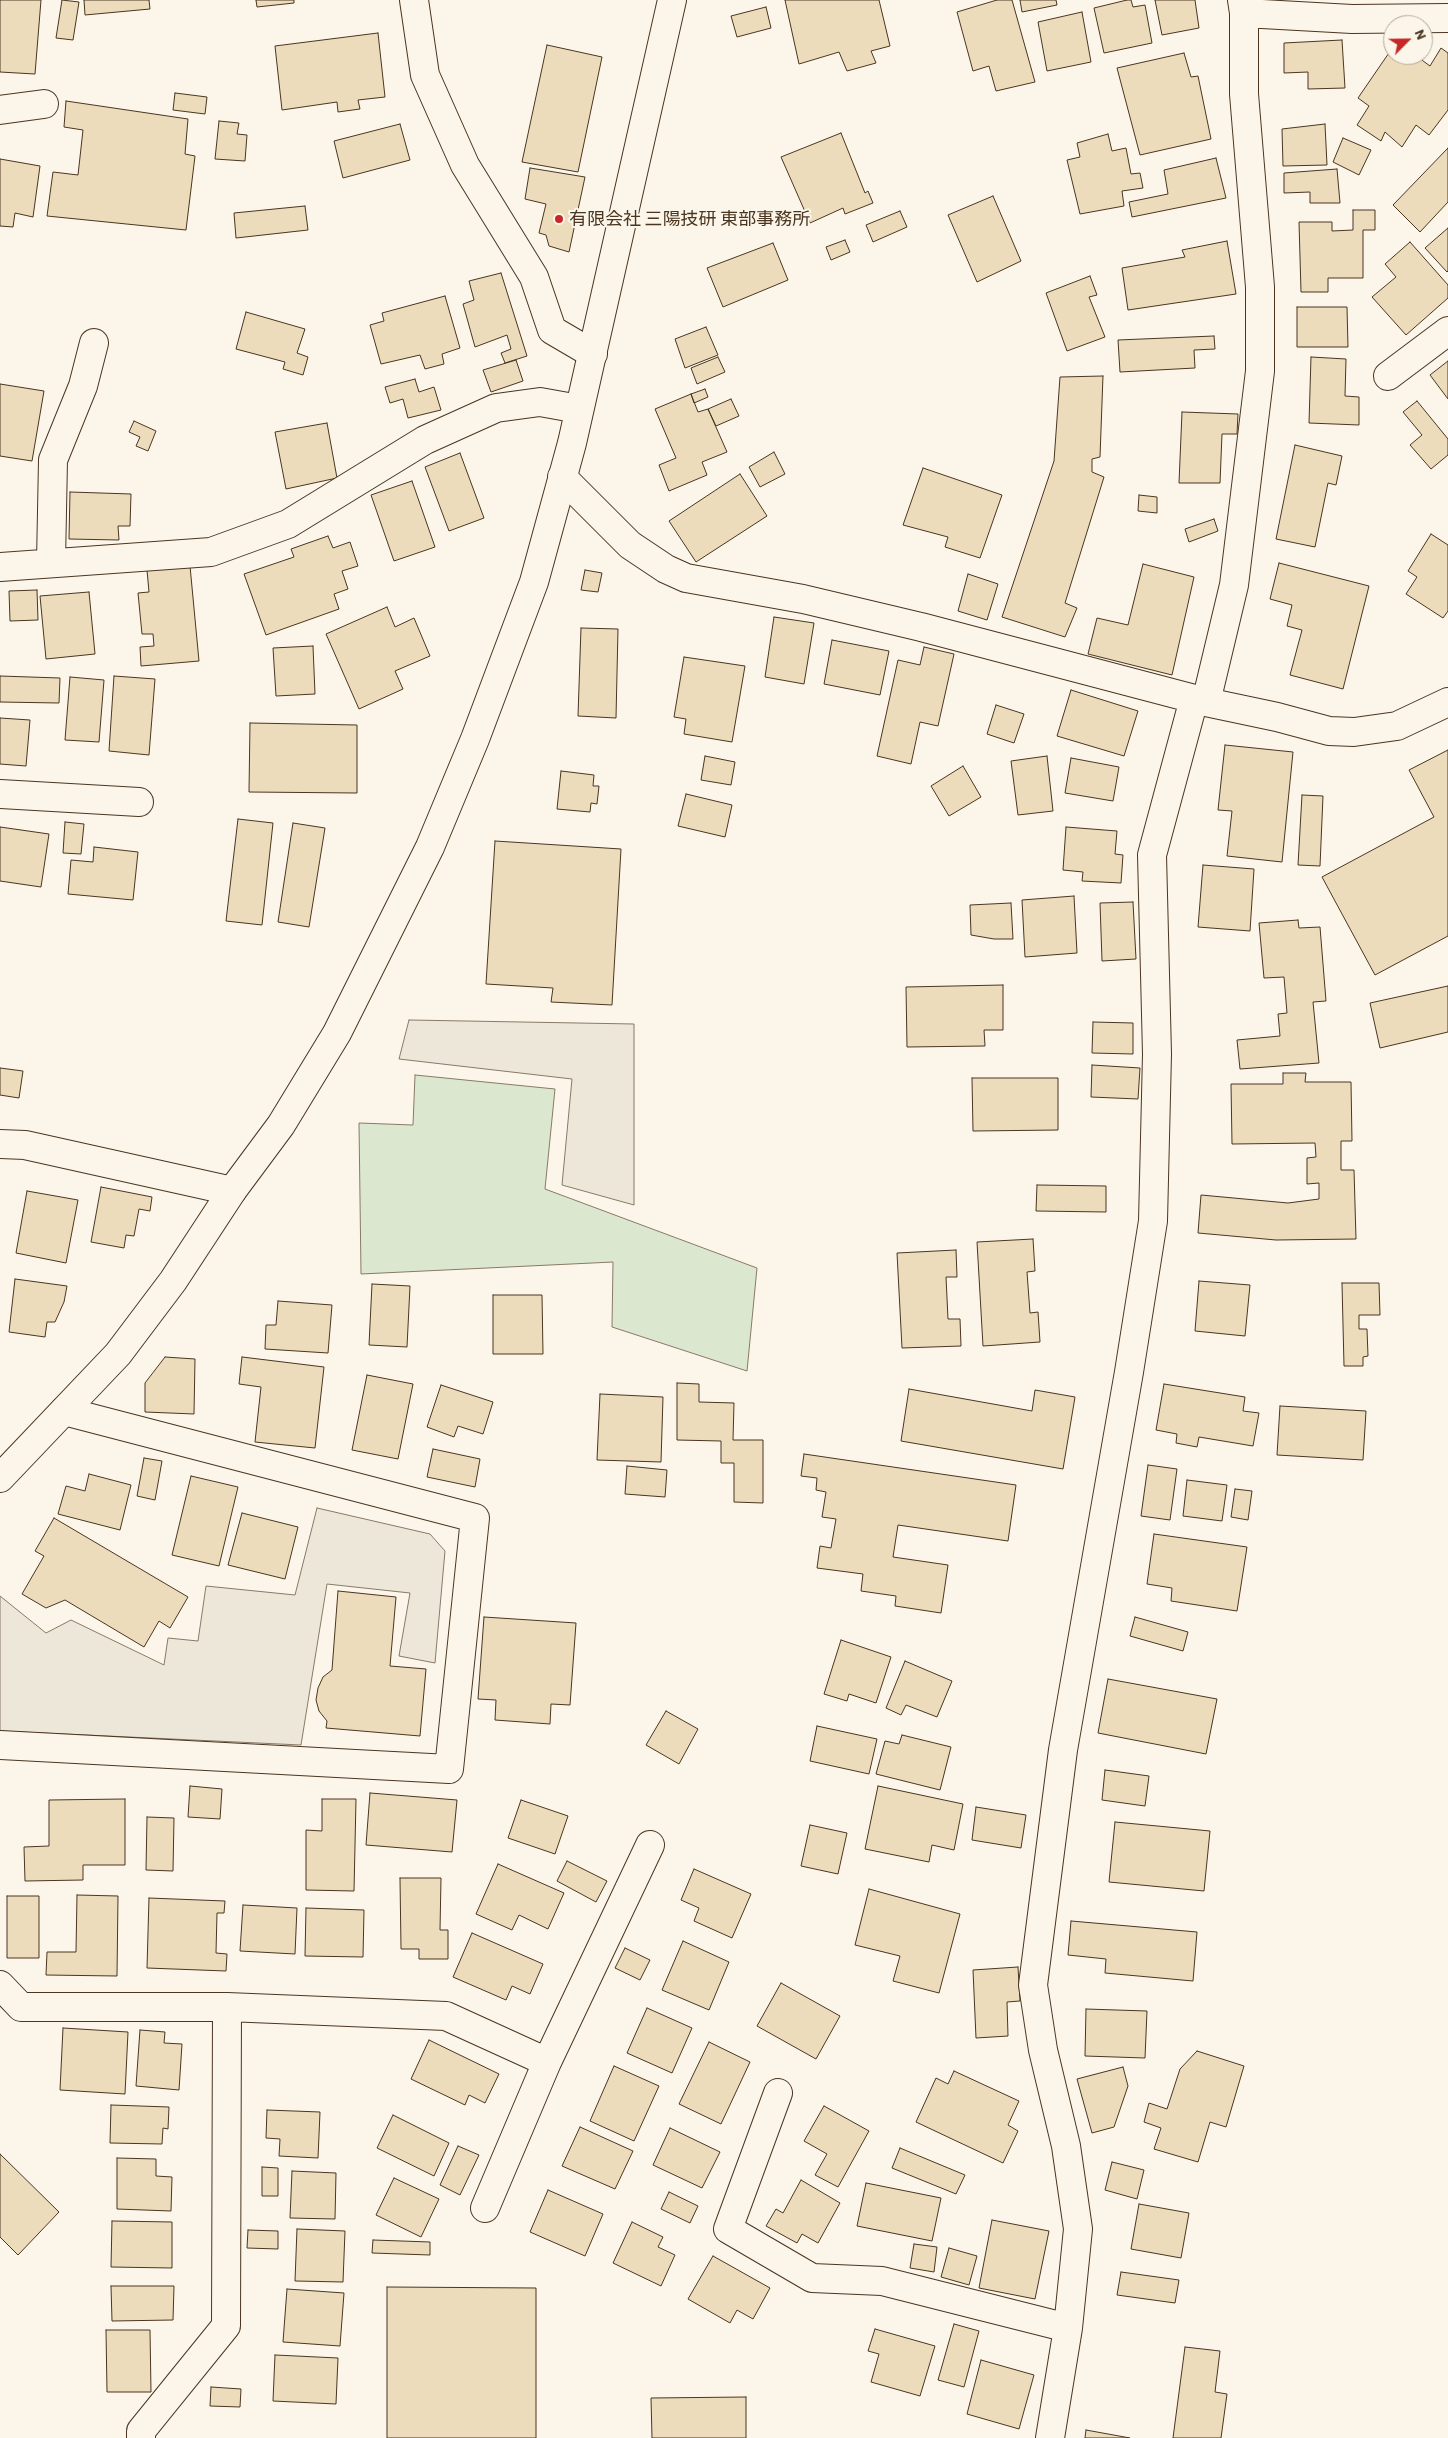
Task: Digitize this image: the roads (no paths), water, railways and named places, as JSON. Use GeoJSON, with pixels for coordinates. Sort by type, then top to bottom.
{"type":"FeatureCollection","features":[{"type":"Feature","properties":{"kind":"street"},"geometry":{"type":"LineString","coordinates":[[414,0],[426,75],[465,165],[534,277],[552,330],[592,354]]}},
{"type":"Feature","properties":{"kind":"street"},"geometry":{"type":"LineString","coordinates":[[0,1478],[118,1354],[173,1281],[232,1191],[281,1126],[337,1033],[430,847],[475,739],[534,582],[579,409],[672,0]]}},
{"type":"Feature","properties":{"kind":"street"},"geometry":{"type":"LineString","coordinates":[[1050,2438],[1068,2328],[1078,2229],[1066,2146],[1044,2050],[1033,1985],[1063,1750],[1129,1372],[1153,1221],[1157,1054],[1152,855],[1234,585],[1260,371],[1260,287],[1244,94],[1243,7],[1352,19],[1448,18]]}},
{"type":"Feature","properties":{"kind":"street"},"geometry":{"type":"LineString","coordinates":[[0,110],[44,104]]}},
{"type":"Feature","properties":{"kind":"street"},"geometry":{"type":"LineString","coordinates":[[1388,376],[1448,331]]}},
{"type":"Feature","properties":{"kind":"street"},"geometry":{"type":"LineString","coordinates":[[51,562],[53,460],[83,386],[94,343]]}},
{"type":"Feature","properties":{"kind":"street"},"geometry":{"type":"LineString","coordinates":[[0,567],[210,552],[288,524],[426,440],[496,408],[540,402],[579,409]]}},
{"type":"Feature","properties":{"kind":"street"},"geometry":{"type":"LineString","coordinates":[[562,478],[630,546],[666,569],[686,578],[803,599],[921,627],[1200,700],[1277,717],[1329,732],[1354,732],[1397,726],[1448,702]]}},
{"type":"Feature","properties":{"kind":"street"},"geometry":{"type":"LineString","coordinates":[[0,794],[139,802]]}},
{"type":"Feature","properties":{"kind":"street"},"geometry":{"type":"LineString","coordinates":[[0,1144],[26,1145],[232,1191]]}},
{"type":"Feature","properties":{"kind":"street"},"geometry":{"type":"LineString","coordinates":[[0,1745],[449,1769],[475,1518],[64,1411]]}},
{"type":"Feature","properties":{"kind":"street"},"geometry":{"type":"LineString","coordinates":[[486,2208],[547,2062],[650,1845]]}},
{"type":"Feature","properties":{"kind":"street"},"geometry":{"type":"LineString","coordinates":[[0,1985],[21,2007],[227,2007],[446,2016],[547,2062]]}},
{"type":"Feature","properties":{"kind":"street"},"geometry":{"type":"LineString","coordinates":[[141,2438],[141,2431],[226,2326],[227,2007]]}},
{"type":"Feature","properties":{"kind":"street"},"geometry":{"type":"LineString","coordinates":[[778,2093],[728,2229],[812,2278],[882,2282],[1068,2328]]}},
{"type":"Feature","properties":{"kind":"place","name":"有限会社 三陽技研 東部事務所"},"geometry":{"type":"Point","coordinates":[559,219]}}]}
